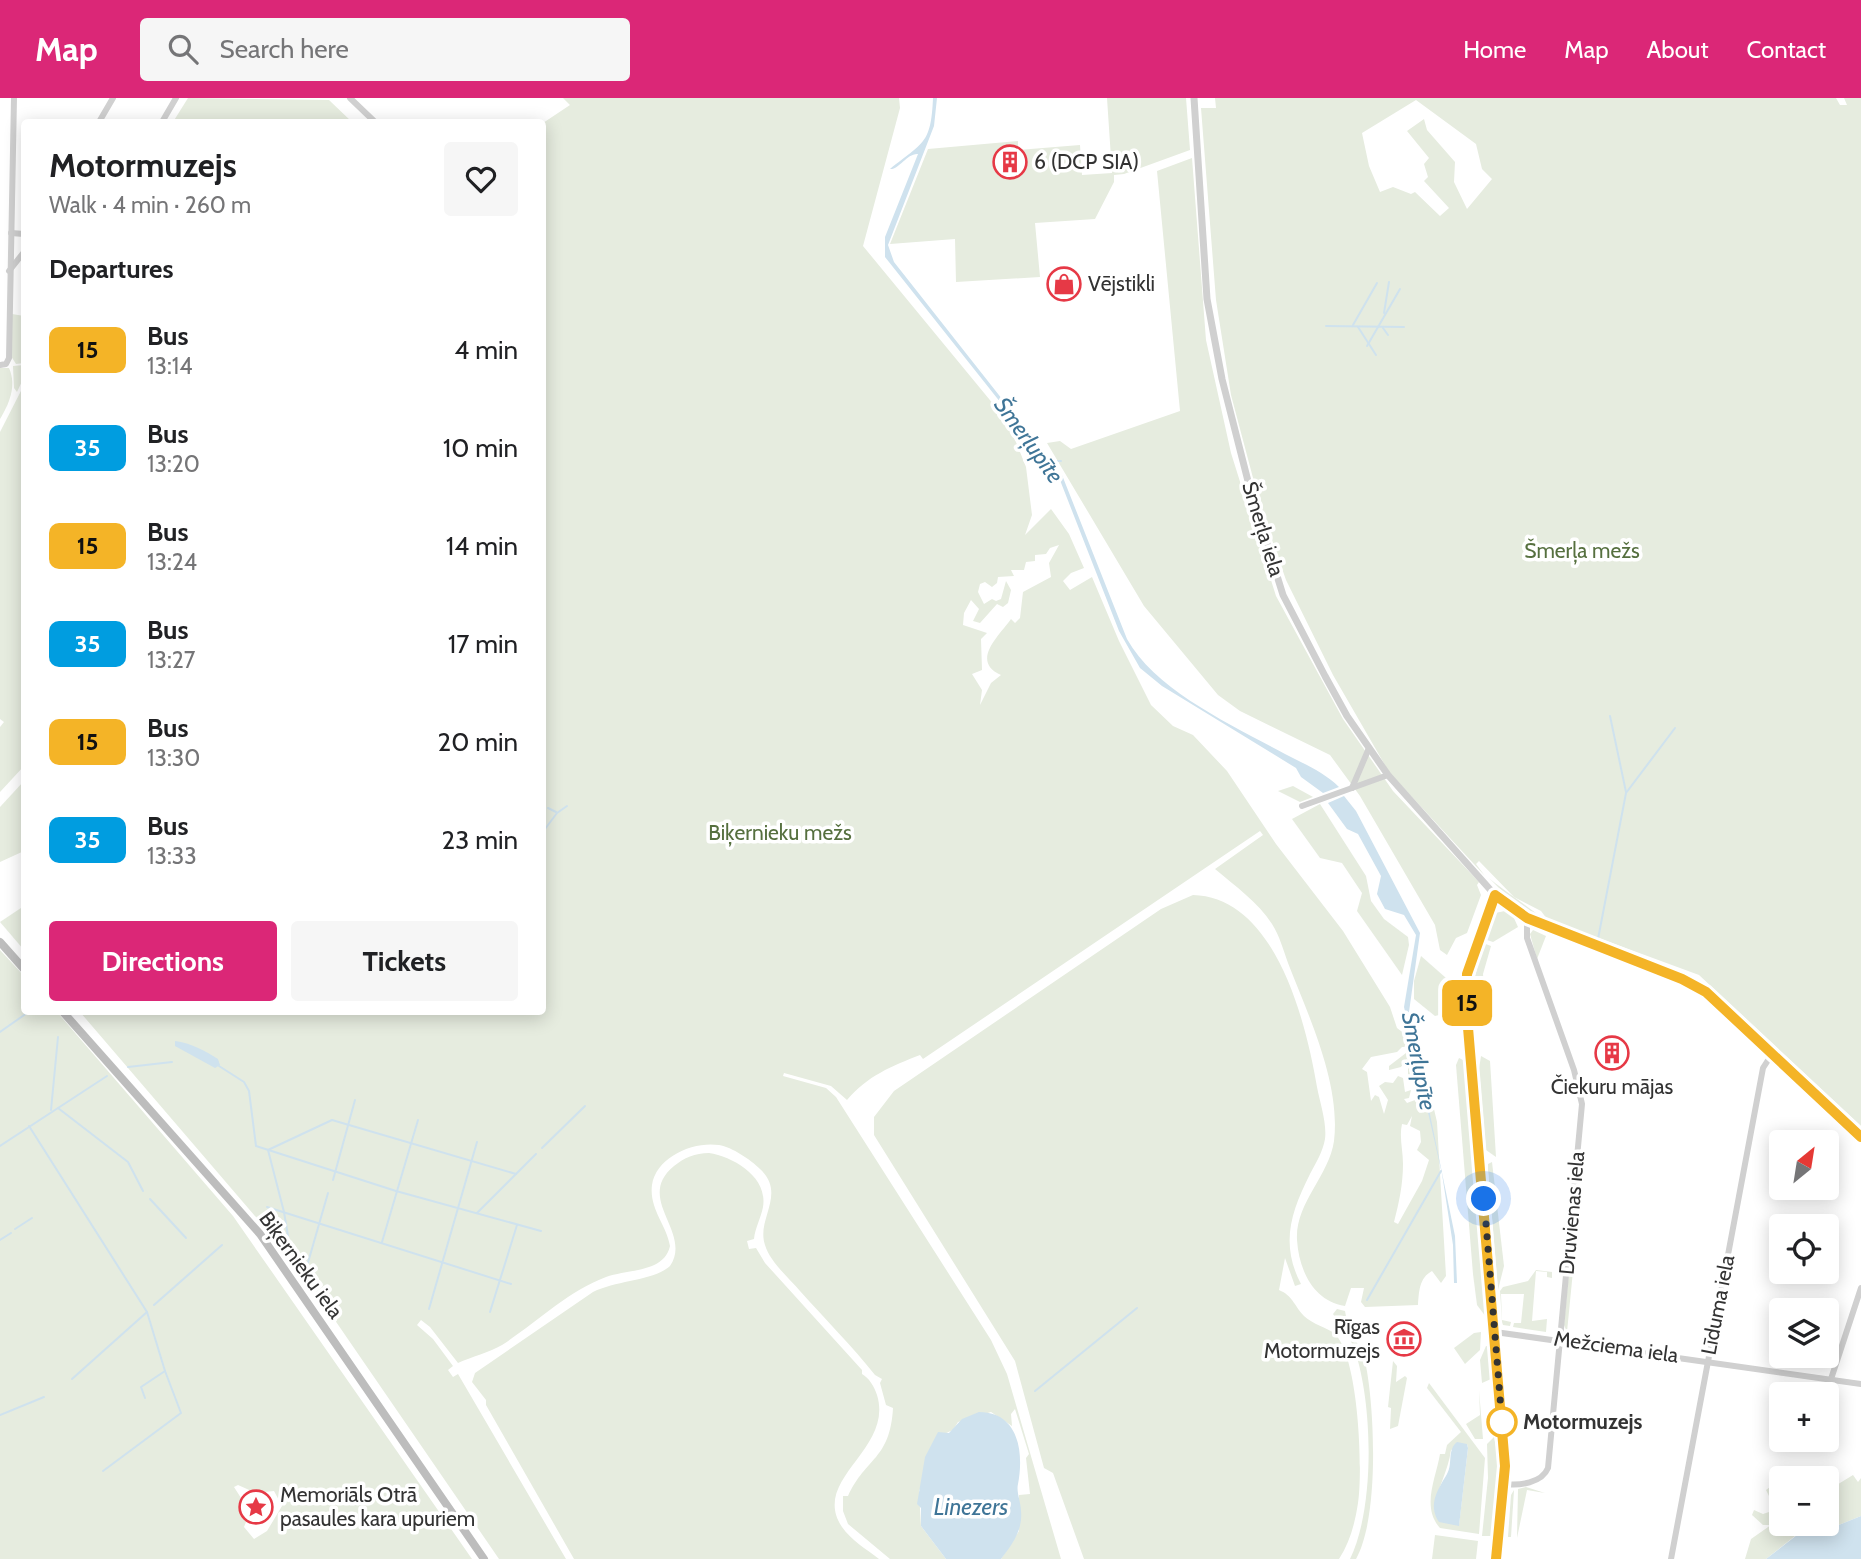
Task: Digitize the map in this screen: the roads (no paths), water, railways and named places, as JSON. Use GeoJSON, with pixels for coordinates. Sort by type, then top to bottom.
{"type":"FeatureCollection","features":[{"type":"Feature","properties":{"kind":"main road"},"geometry":{"type":"LineString","coordinates":[[0,942],[21,966]]}},
{"type":"Feature","properties":{"kind":"main road","name":"Biķernieku iela"},"geometry":{"type":"LineString","coordinates":[[66,1015],[260,1234],[484,1559]]}},
{"type":"Feature","properties":{"kind":"street"},"geometry":{"type":"LineString","coordinates":[[0,365],[8,362],[14,98]]}},
{"type":"Feature","properties":{"kind":"street"},"geometry":{"type":"LineString","coordinates":[[101,119],[113,98]]}},
{"type":"Feature","properties":{"kind":"street"},"geometry":{"type":"LineString","coordinates":[[164,119],[176,98]]}},
{"type":"Feature","properties":{"kind":"street"},"geometry":{"type":"LineString","coordinates":[[350,98],[372,119]]}},
{"type":"Feature","properties":{"kind":"street","name":"Šmerļa iela"},"geometry":{"type":"LineString","coordinates":[[1194,98],[1207,299],[1222,379],[1250,489],[1283,595],[1325,676],[1369,748],[1388,775],[1495,895],[1527,918],[1690,984],[1719,1003],[1861,1138]]}},
{"type":"Feature","properties":{"kind":"street"},"geometry":{"type":"LineString","coordinates":[[11,233],[21,234]]}},
{"type":"Feature","properties":{"kind":"street"},"geometry":{"type":"LineString","coordinates":[[9,271],[21,257]]}},
{"type":"Feature","properties":{"kind":"street"},"geometry":{"type":"LineString","coordinates":[[1352,788],[1369,748]]}},
{"type":"Feature","properties":{"kind":"street"},"geometry":{"type":"LineString","coordinates":[[1302,806],[1388,775]]}},
{"type":"Feature","properties":{"kind":"street"},"geometry":{"type":"LineString","coordinates":[[1495,895],[1467,974],[1466,1004],[1495,1332],[1505,1485],[1496,1559]]}},
{"type":"Feature","properties":{"kind":"street","name":"Druvienas iela"},"geometry":{"type":"LineString","coordinates":[[1505,1485],[1521,1484],[1546,1473],[1561,1339],[1581,1097],[1527,938],[1527,918]]}},
{"type":"Feature","properties":{"kind":"street","name":"Līduma iela"},"geometry":{"type":"LineString","coordinates":[[1671,1559],[1763,1068],[1772,1054]]}},
{"type":"Feature","properties":{"kind":"street"},"geometry":{"type":"LineString","coordinates":[[1831,1379],[1861,1288]]}},
{"type":"Feature","properties":{"kind":"street","name":"Mežciema iela"},"geometry":{"type":"LineString","coordinates":[[1495,1332],[1561,1339],[1861,1384]]}},
{"type":"Feature","properties":{"kind":"water"},"geometry":{"type":"Polygon","coordinates":[[[933,98],[937,98],[934,126],[888,245],[894,262],[1062,475],[1127,639],[1140,658],[1156,675],[1197,705],[1314,769],[1339,787],[1323,793],[1301,777],[1296,768],[1162,686],[1140,668],[1119,631],[1058,475],[885,257],[885,237],[918,154],[890,169],[923,141],[930,125],[933,98]]]}},
{"type":"Feature","properties":{"kind":"water","name":"Šmerļupīte"},"geometry":{"type":"Polygon","coordinates":[[[1344,796],[1356,811],[1420,933],[1409,1012],[1455,1236],[1457,1283],[1454,1283],[1453,1245],[1442,1174],[1404,1007],[1416,935],[1404,915],[1385,909],[1377,894],[1381,876],[1358,834],[1347,829],[1328,803],[1344,796]]]}},
{"type":"Feature","properties":{"kind":"water"},"geometry":{"type":"Polygon","coordinates":[[[175,1041],[203,1050],[218,1059],[220,1065],[215,1068],[175,1046],[175,1041]]]}},
{"type":"Feature","properties":{"kind":"water","name":"Linezers"},"geometry":{"type":"Polygon","coordinates":[[[979,1412],[1003,1419],[1016,1436],[1020,1460],[1020,1525],[1013,1543],[1001,1559],[946,1559],[921,1526],[921,1508],[917,1504],[925,1457],[938,1432],[949,1433],[962,1419],[979,1412]]]}},
{"type":"Feature","properties":{"kind":"water"},"geometry":{"type":"Polygon","coordinates":[[[1457,1442],[1467,1444],[1468,1448],[1459,1526],[1439,1522],[1434,1509],[1438,1491],[1449,1470],[1452,1449],[1457,1442]]]}},
{"type":"Feature","properties":{"kind":"water"},"geometry":{"type":"Polygon","coordinates":[[[1861,1516],[1861,1559],[1766,1559],[1796,1536],[1839,1536],[1839,1525],[1861,1516]]]}},
{"type":"Feature","properties":{"kind":"waterway"},"geometry":{"type":"LineString","coordinates":[[1384,313],[1389,282]]}},
{"type":"Feature","properties":{"kind":"waterway"},"geometry":{"type":"LineString","coordinates":[[1353,325],[1377,283]]}},
{"type":"Feature","properties":{"kind":"waterway"},"geometry":{"type":"LineString","coordinates":[[1367,346],[1400,289]]}},
{"type":"Feature","properties":{"kind":"waterway"},"geometry":{"type":"LineString","coordinates":[[1326,326],[1404,327]]}},
{"type":"Feature","properties":{"kind":"waterway"},"geometry":{"type":"LineString","coordinates":[[1358,327],[1376,355]]}},
{"type":"Feature","properties":{"kind":"waterway"},"geometry":{"type":"LineString","coordinates":[[1383,328],[1388,335]]}},
{"type":"Feature","properties":{"kind":"waterway","name":"Šmerļupīte"},"geometry":{"type":"LineString","coordinates":[[1053,461],[1061,461]]}},
{"type":"Feature","properties":{"kind":"waterway"},"geometry":{"type":"LineString","coordinates":[[1610,716],[1626,792]]}},
{"type":"Feature","properties":{"kind":"waterway"},"geometry":{"type":"LineString","coordinates":[[1598,939],[1626,793],[1675,728]]}},
{"type":"Feature","properties":{"kind":"waterway"},"geometry":{"type":"LineString","coordinates":[[546,828],[557,813],[567,806]]}},
{"type":"Feature","properties":{"kind":"waterway"},"geometry":{"type":"LineString","coordinates":[[548,808],[556,812]]}},
{"type":"Feature","properties":{"kind":"waterway"},"geometry":{"type":"LineString","coordinates":[[0,1032],[24,1015]]}},
{"type":"Feature","properties":{"kind":"waterway"},"geometry":{"type":"LineString","coordinates":[[51,1110],[58,1037]]}},
{"type":"Feature","properties":{"kind":"waterway"},"geometry":{"type":"LineString","coordinates":[[128,1067],[172,1062]]}},
{"type":"Feature","properties":{"kind":"waterway"},"geometry":{"type":"LineString","coordinates":[[219,1066],[244,1082],[249,1091],[256,1146],[396,1191],[541,1231]]}},
{"type":"Feature","properties":{"kind":"waterway"},"geometry":{"type":"LineString","coordinates":[[0,1146],[107,1076]]}},
{"type":"Feature","properties":{"kind":"waterway"},"geometry":{"type":"LineString","coordinates":[[333,1180],[355,1100]]}},
{"type":"Feature","properties":{"kind":"waterway"},"geometry":{"type":"LineString","coordinates":[[542,1148],[585,1106]]}},
{"type":"Feature","properties":{"kind":"waterway"},"geometry":{"type":"LineString","coordinates":[[58,1108],[128,1162],[143,1191]]}},
{"type":"Feature","properties":{"kind":"waterway"},"geometry":{"type":"LineString","coordinates":[[291,1254],[284,1212],[268,1150],[332,1120],[516,1174]]}},
{"type":"Feature","properties":{"kind":"waterway"},"geometry":{"type":"LineString","coordinates":[[382,1242],[418,1120]]}},
{"type":"Feature","properties":{"kind":"waterway"},"geometry":{"type":"LineString","coordinates":[[29,1126],[147,1312],[165,1371]]}},
{"type":"Feature","properties":{"kind":"waterway"},"geometry":{"type":"LineString","coordinates":[[429,1309],[477,1142]]}},
{"type":"Feature","properties":{"kind":"waterway"},"geometry":{"type":"LineString","coordinates":[[477,1213],[536,1154]]}},
{"type":"Feature","properties":{"kind":"waterway"},"geometry":{"type":"LineString","coordinates":[[1367,1300],[1441,1171]]}},
{"type":"Feature","properties":{"kind":"waterway"},"geometry":{"type":"LineString","coordinates":[[307,1266],[328,1193]]}},
{"type":"Feature","properties":{"kind":"waterway"},"geometry":{"type":"LineString","coordinates":[[150,1199],[186,1238]]}},
{"type":"Feature","properties":{"kind":"waterway"},"geometry":{"type":"LineString","coordinates":[[267,1207],[511,1284]]}},
{"type":"Feature","properties":{"kind":"waterway"},"geometry":{"type":"LineString","coordinates":[[15,1229],[32,1218]]}},
{"type":"Feature","properties":{"kind":"waterway"},"geometry":{"type":"LineString","coordinates":[[490,1312],[517,1225]]}},
{"type":"Feature","properties":{"kind":"waterway"},"geometry":{"type":"LineString","coordinates":[[0,1240],[11,1233]]}},
{"type":"Feature","properties":{"kind":"waterway"},"geometry":{"type":"LineString","coordinates":[[154,1305],[222,1245]]}},
{"type":"Feature","properties":{"kind":"waterway"},"geometry":{"type":"LineString","coordinates":[[1035,1391],[1137,1308]]}},
{"type":"Feature","properties":{"kind":"waterway"},"geometry":{"type":"LineString","coordinates":[[72,1379],[147,1312]]}},
{"type":"Feature","properties":{"kind":"waterway"},"geometry":{"type":"LineString","coordinates":[[103,1471],[181,1413],[165,1371],[141,1387],[145,1398]]}},
{"type":"Feature","properties":{"kind":"waterway"},"geometry":{"type":"LineString","coordinates":[[0,1415],[44,1397]]}},
{"type":"Feature","properties":{"kind":"place","name":"6 (DCP SIA)"},"geometry":{"type":"Point","coordinates":[1010,162]}},
{"type":"Feature","properties":{"kind":"place","name":"Vējstikli"},"geometry":{"type":"Point","coordinates":[1064,284]}},
{"type":"Feature","properties":{"kind":"place","name":"Čiekuru mājas"},"geometry":{"type":"Point","coordinates":[1612,1053]}},
{"type":"Feature","properties":{"kind":"place","name":"Rīgas Motormuzejs"},"geometry":{"type":"Point","coordinates":[1404,1339]}},
{"type":"Feature","properties":{"kind":"place","name":"Motormuzejs"},"geometry":{"type":"Point","coordinates":[1502,1422]}},
{"type":"Feature","properties":{"kind":"place","name":"Memoriāls Otrā pasaules kara upuriem"},"geometry":{"type":"Point","coordinates":[256,1507]}},
{"type":"Feature","properties":{"kind":"park label","name":"Šmerļa mežs"},"geometry":{"type":"Point","coordinates":[1582,551]}},
{"type":"Feature","properties":{"kind":"park label","name":"Biķernieku mežs"},"geometry":{"type":"Point","coordinates":[780,833]}}]}
